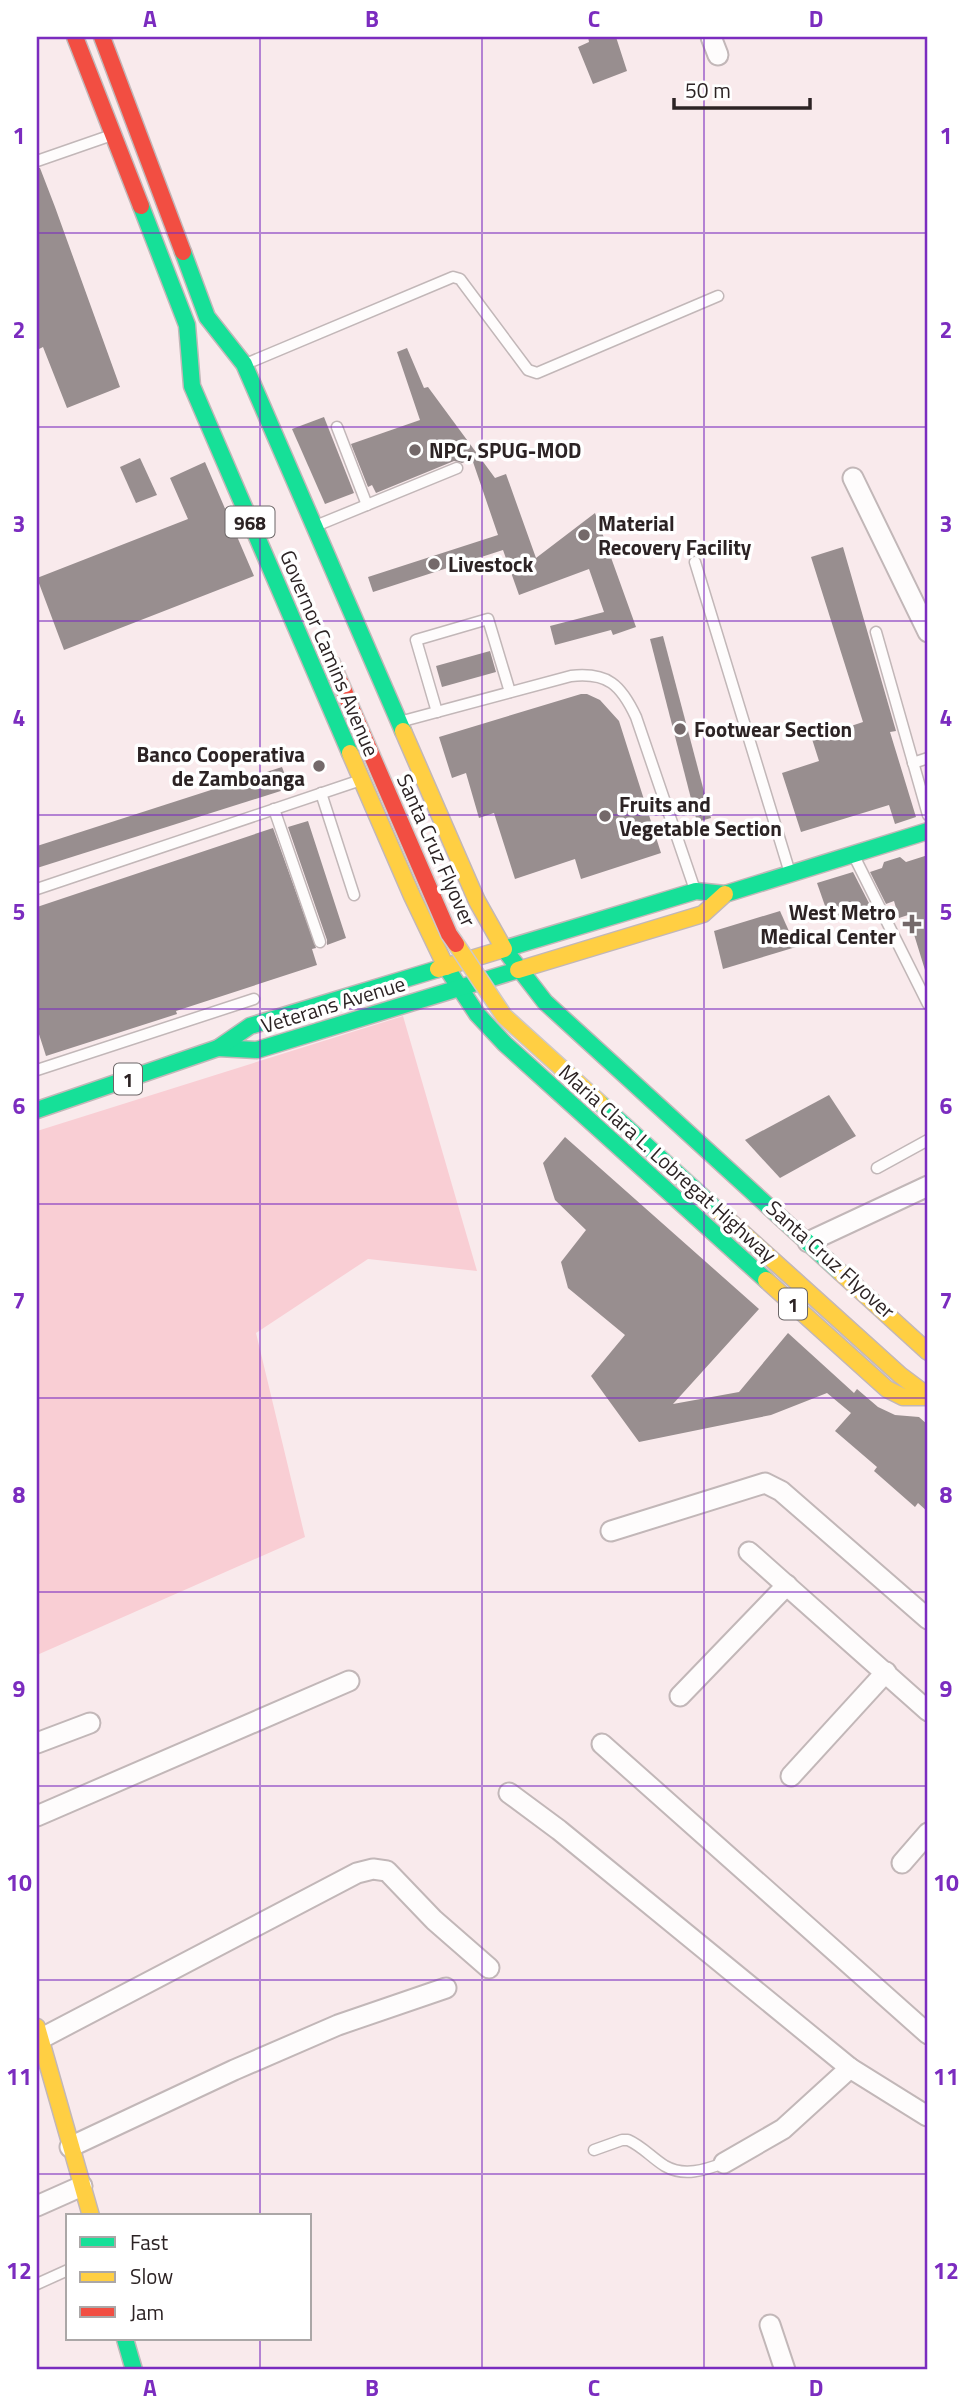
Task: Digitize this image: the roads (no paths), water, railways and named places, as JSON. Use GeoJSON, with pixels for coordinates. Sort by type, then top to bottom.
{"type":"FeatureCollection","features":[{"type":"Feature","properties":{"kind":"main road","name":"Governor Camins Avenue"},"geometry":{"type":"LineString","coordinates":[[75,37],[187,325],[192,386],[412,896],[446,967]]}},
{"type":"Feature","properties":{"kind":"main road","name":"Governor Camins Avenue"},"geometry":{"type":"LineString","coordinates":[[102,37],[207,317],[244,364],[314,526],[375,696],[399,722],[415,787],[454,877],[477,901],[519,970]]}},
{"type":"Feature","properties":{"kind":"main road"},"geometry":{"type":"LineString","coordinates":[[207,317],[224,366]]}},
{"type":"Feature","properties":{"kind":"main road"},"geometry":{"type":"LineString","coordinates":[[187,325],[206,372]]}},
{"type":"Feature","properties":{"kind":"main road","name":"Santa Cruz Flyover"},"geometry":{"type":"LineString","coordinates":[[329,655],[449,934],[504,1016],[900,1375],[928,1396]]}},
{"type":"Feature","properties":{"kind":"main road"},"geometry":{"type":"LineString","coordinates":[[333,714],[375,696]]}},
{"type":"Feature","properties":{"kind":"main road"},"geometry":{"type":"LineString","coordinates":[[373,805],[415,787]]}},
{"type":"Feature","properties":{"kind":"main road"},"geometry":{"type":"LineString","coordinates":[[504,949],[696,891],[725,894],[928,831]]}},
{"type":"Feature","properties":{"kind":"main road"},"geometry":{"type":"LineString","coordinates":[[412,896],[454,877]]}},
{"type":"Feature","properties":{"kind":"main road"},"geometry":{"type":"LineString","coordinates":[[519,970],[703,914],[725,894]]}},
{"type":"Feature","properties":{"kind":"main road","name":"Santa Cruz Flyover"},"geometry":{"type":"LineString","coordinates":[[473,936],[510,992]]}},
{"type":"Feature","properties":{"kind":"main road","name":"1"},"geometry":{"type":"LineString","coordinates":[[504,949],[446,967],[459,988],[519,970]]}},
{"type":"Feature","properties":{"kind":"main road","name":"Veterans Avenue"},"geometry":{"type":"LineString","coordinates":[[37,1110],[218,1048],[250,1026],[446,967]]}},
{"type":"Feature","properties":{"kind":"main road","name":"Maria Clara L. Lobregat Highway"},"geometry":{"type":"LineString","coordinates":[[519,970],[545,1002],[557,1029],[698,1156],[808,1242],[928,1352]]}},
{"type":"Feature","properties":{"kind":"main road","name":"Veterans Avenue"},"geometry":{"type":"LineString","coordinates":[[218,1048],[257,1050],[459,988]]}},
{"type":"Feature","properties":{"kind":"main road","name":"Maria Clara L. Lobregat Highway"},"geometry":{"type":"LineString","coordinates":[[459,988],[489,1028],[887,1390],[903,1397],[928,1396]]}},
{"type":"Feature","properties":{"kind":"main road"},"geometry":{"type":"LineString","coordinates":[[527,1063],[557,1029]]}},
{"type":"Feature","properties":{"kind":"main road"},"geometry":{"type":"LineString","coordinates":[[597,1126],[628,1092]]}},
{"type":"Feature","properties":{"kind":"main road"},"geometry":{"type":"LineString","coordinates":[[667,1190],[698,1156]]}},
{"type":"Feature","properties":{"kind":"main road"},"geometry":{"type":"LineString","coordinates":[[38,2033],[41,2060],[90,2214]]}},
{"type":"Feature","properties":{"kind":"main road"},"geometry":{"type":"LineString","coordinates":[[125,2340],[134,2370]]}},
{"type":"Feature","properties":{"kind":"street"},"geometry":{"type":"LineString","coordinates":[[853,478],[928,632]]}},
{"type":"Feature","properties":{"kind":"street"},"geometry":{"type":"LineString","coordinates":[[808,1242],[928,1186]]}},
{"type":"Feature","properties":{"kind":"street"},"geometry":{"type":"LineString","coordinates":[[611,1531],[765,1483],[781,1491],[928,1619]]}},
{"type":"Feature","properties":{"kind":"street"},"geometry":{"type":"LineString","coordinates":[[749,1552],[928,1711]]}},
{"type":"Feature","properties":{"kind":"street"},"geometry":{"type":"LineString","coordinates":[[680,1696],[787,1585]]}},
{"type":"Feature","properties":{"kind":"street"},"geometry":{"type":"LineString","coordinates":[[791,1776],[886,1672]]}},
{"type":"Feature","properties":{"kind":"street"},"geometry":{"type":"LineString","coordinates":[[37,1816],[349,1681]]}},
{"type":"Feature","properties":{"kind":"street"},"geometry":{"type":"LineString","coordinates":[[37,1743],[90,1723]]}},
{"type":"Feature","properties":{"kind":"street"},"geometry":{"type":"LineString","coordinates":[[602,1744],[928,2034]]}},
{"type":"Feature","properties":{"kind":"street"},"geometry":{"type":"LineString","coordinates":[[509,1793],[559,1830],[850,2068],[928,2117]]}},
{"type":"Feature","properties":{"kind":"street"},"geometry":{"type":"LineString","coordinates":[[902,1863],[928,1833]]}},
{"type":"Feature","properties":{"kind":"street"},"geometry":{"type":"LineString","coordinates":[[38,2033],[357,1873],[373,1869],[387,1871],[434,1920],[489,1968]]}},
{"type":"Feature","properties":{"kind":"street"},"geometry":{"type":"LineString","coordinates":[[70,2147],[234,2070],[338,2025],[446,1988]]}},
{"type":"Feature","properties":{"kind":"street"},"geometry":{"type":"LineString","coordinates":[[724,2162],[783,2129],[850,2068]]}},
{"type":"Feature","properties":{"kind":"street"},"geometry":{"type":"LineString","coordinates":[[37,2206],[82,2186]]}},
{"type":"Feature","properties":{"kind":"street"},"geometry":{"type":"LineString","coordinates":[[770,2325],[785,2370]]}},
{"type":"Feature","properties":{"kind":"lane"},"geometry":{"type":"LineString","coordinates":[[37,161],[112,135]]}},
{"type":"Feature","properties":{"kind":"lane"},"geometry":{"type":"LineString","coordinates":[[244,364],[453,277],[460,279],[528,370],[537,373],[718,296]]}},
{"type":"Feature","properties":{"kind":"lane"},"geometry":{"type":"LineString","coordinates":[[337,427],[367,505]]}},
{"type":"Feature","properties":{"kind":"lane"},"geometry":{"type":"LineString","coordinates":[[314,526],[457,468]]}},
{"type":"Feature","properties":{"kind":"lane"},"geometry":{"type":"LineString","coordinates":[[695,562],[790,874]]}},
{"type":"Feature","properties":{"kind":"lane"},"geometry":{"type":"LineString","coordinates":[[438,712],[416,640],[488,619],[510,692]]}},
{"type":"Feature","properties":{"kind":"lane"},"geometry":{"type":"LineString","coordinates":[[876,632],[928,815]]}},
{"type":"Feature","properties":{"kind":"lane"},"geometry":{"type":"LineString","coordinates":[[399,722],[578,675],[602,677],[614,682],[630,703],[636,717],[703,914]]}},
{"type":"Feature","properties":{"kind":"lane"},"geometry":{"type":"LineString","coordinates":[[913,763],[928,758]]}},
{"type":"Feature","properties":{"kind":"lane"},"geometry":{"type":"LineString","coordinates":[[37,889],[362,779]]}},
{"type":"Feature","properties":{"kind":"lane"},"geometry":{"type":"LineString","coordinates":[[321,793],[354,895]]}},
{"type":"Feature","properties":{"kind":"lane"},"geometry":{"type":"LineString","coordinates":[[274,809],[320,942]]}},
{"type":"Feature","properties":{"kind":"lane"},"geometry":{"type":"LineString","coordinates":[[854,854],[928,1004]]}},
{"type":"Feature","properties":{"kind":"lane"},"geometry":{"type":"LineString","coordinates":[[37,1070],[254,999]]}},
{"type":"Feature","properties":{"kind":"lane"},"geometry":{"type":"LineString","coordinates":[[877,1168],[928,1140]]}},
{"type":"Feature","properties":{"kind":"lane"},"geometry":{"type":"LineString","coordinates":[[594,2150],[628,2140],[666,2167],[680,2171],[699,2172],[724,2162]]}},
{"type":"Feature","properties":{"kind":"lane"},"geometry":{"type":"LineString","coordinates":[[37,2284],[66,2271]]}},
{"type":"Feature","properties":{"kind":"place","name":"NPC, SPUG-MOD"},"geometry":{"type":"Point","coordinates":[415,450]}},
{"type":"Feature","properties":{"kind":"place","name":"Material Recovery Facility"},"geometry":{"type":"Point","coordinates":[584,535]}},
{"type":"Feature","properties":{"kind":"place","name":"Livestock"},"geometry":{"type":"Point","coordinates":[434,564]}},
{"type":"Feature","properties":{"kind":"place","name":"Footwear Section"},"geometry":{"type":"Point","coordinates":[680,729]}},
{"type":"Feature","properties":{"kind":"place","name":"Banco Cooperativa de Zamboanga"},"geometry":{"type":"Point","coordinates":[319,766]}},
{"type":"Feature","properties":{"kind":"place","name":"Fruits and Vegetable Section"},"geometry":{"type":"Point","coordinates":[605,816]}},
{"type":"Feature","properties":{"kind":"place","name":"West Metro Medical Center"},"geometry":{"type":"Point","coordinates":[912,924]}}]}
